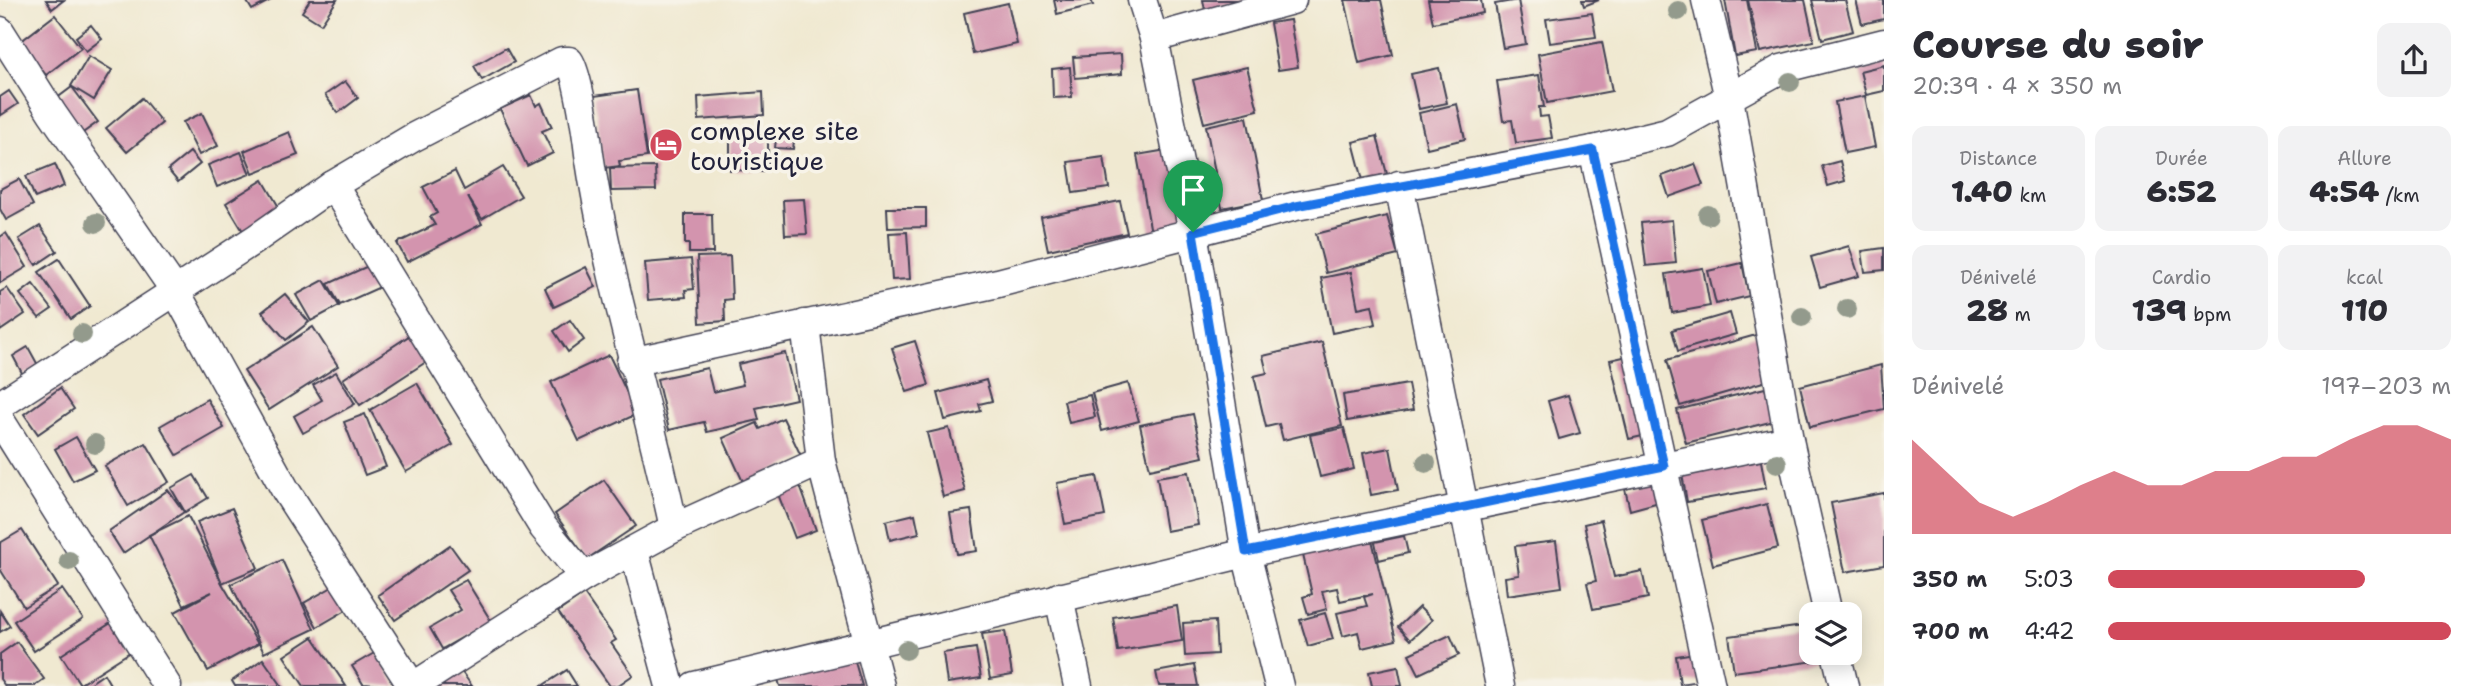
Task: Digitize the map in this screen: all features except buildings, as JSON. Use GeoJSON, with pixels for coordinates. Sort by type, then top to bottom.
{"type":"FeatureCollection","features":[{"type":"Feature","properties":{"kind":"street"},"geometry":{"type":"LineString","coordinates":[[1142,0],[1154,38],[1193,232],[1246,552],[1279,686]]}},
{"type":"Feature","properties":{"kind":"street"},"geometry":{"type":"LineString","coordinates":[[1154,38],[1292,0]]}},
{"type":"Feature","properties":{"kind":"street"},"geometry":{"type":"LineString","coordinates":[[1706,0],[1729,98],[1789,440],[1825,602]]}},
{"type":"Feature","properties":{"kind":"street"},"geometry":{"type":"LineString","coordinates":[[0,31],[52,113],[176,292],[286,491],[413,686],[584,577],[674,528],[821,461]]}},
{"type":"Feature","properties":{"kind":"street"},"geometry":{"type":"LineString","coordinates":[[631,362],[998,283],[1296,206],[1593,150],[1667,132],[1781,69],[1884,43]]}},
{"type":"Feature","properties":{"kind":"street"},"geometry":{"type":"LineString","coordinates":[[0,405],[176,292],[333,185],[414,137],[562,61],[569,61],[587,138],[599,223],[631,362],[653,429],[674,528]]}},
{"type":"Feature","properties":{"kind":"street"},"geometry":{"type":"LineString","coordinates":[[1593,150],[1711,686]]}},
{"type":"Feature","properties":{"kind":"street"},"geometry":{"type":"LineString","coordinates":[[333,185],[543,527],[584,577]]}},
{"type":"Feature","properties":{"kind":"street"},"geometry":{"type":"LineString","coordinates":[[1399,186],[1500,686]]}},
{"type":"Feature","properties":{"kind":"street"},"geometry":{"type":"LineString","coordinates":[[805,324],[821,461],[880,686]]}},
{"type":"Feature","properties":{"kind":"street"},"geometry":{"type":"LineString","coordinates":[[0,420],[167,686]]}},
{"type":"Feature","properties":{"kind":"street"},"geometry":{"type":"LineString","coordinates":[[694,686],[1246,552],[1789,440]]}},
{"type":"Feature","properties":{"kind":"street"},"geometry":{"type":"LineString","coordinates":[[634,551],[670,686]]}},
{"type":"Feature","properties":{"kind":"street"},"geometry":{"type":"LineString","coordinates":[[1059,597],[1079,686]]}},
{"type":"Feature","properties":{"kind":"street"},"geometry":{"type":"LineString","coordinates":[[1839,665],[1844,686]]}},
{"type":"Feature","properties":{"kind":"place","name":"complexe site touristique"},"geometry":{"type":"Point","coordinates":[666,145]}},
{"type":"Feature","properties":{"kind":"route"},"geometry":{"type":"LineString","coordinates":[[1593,150],[1664,466],[1246,552],[1193,232],[1296,206],[1593,150]]}}]}
